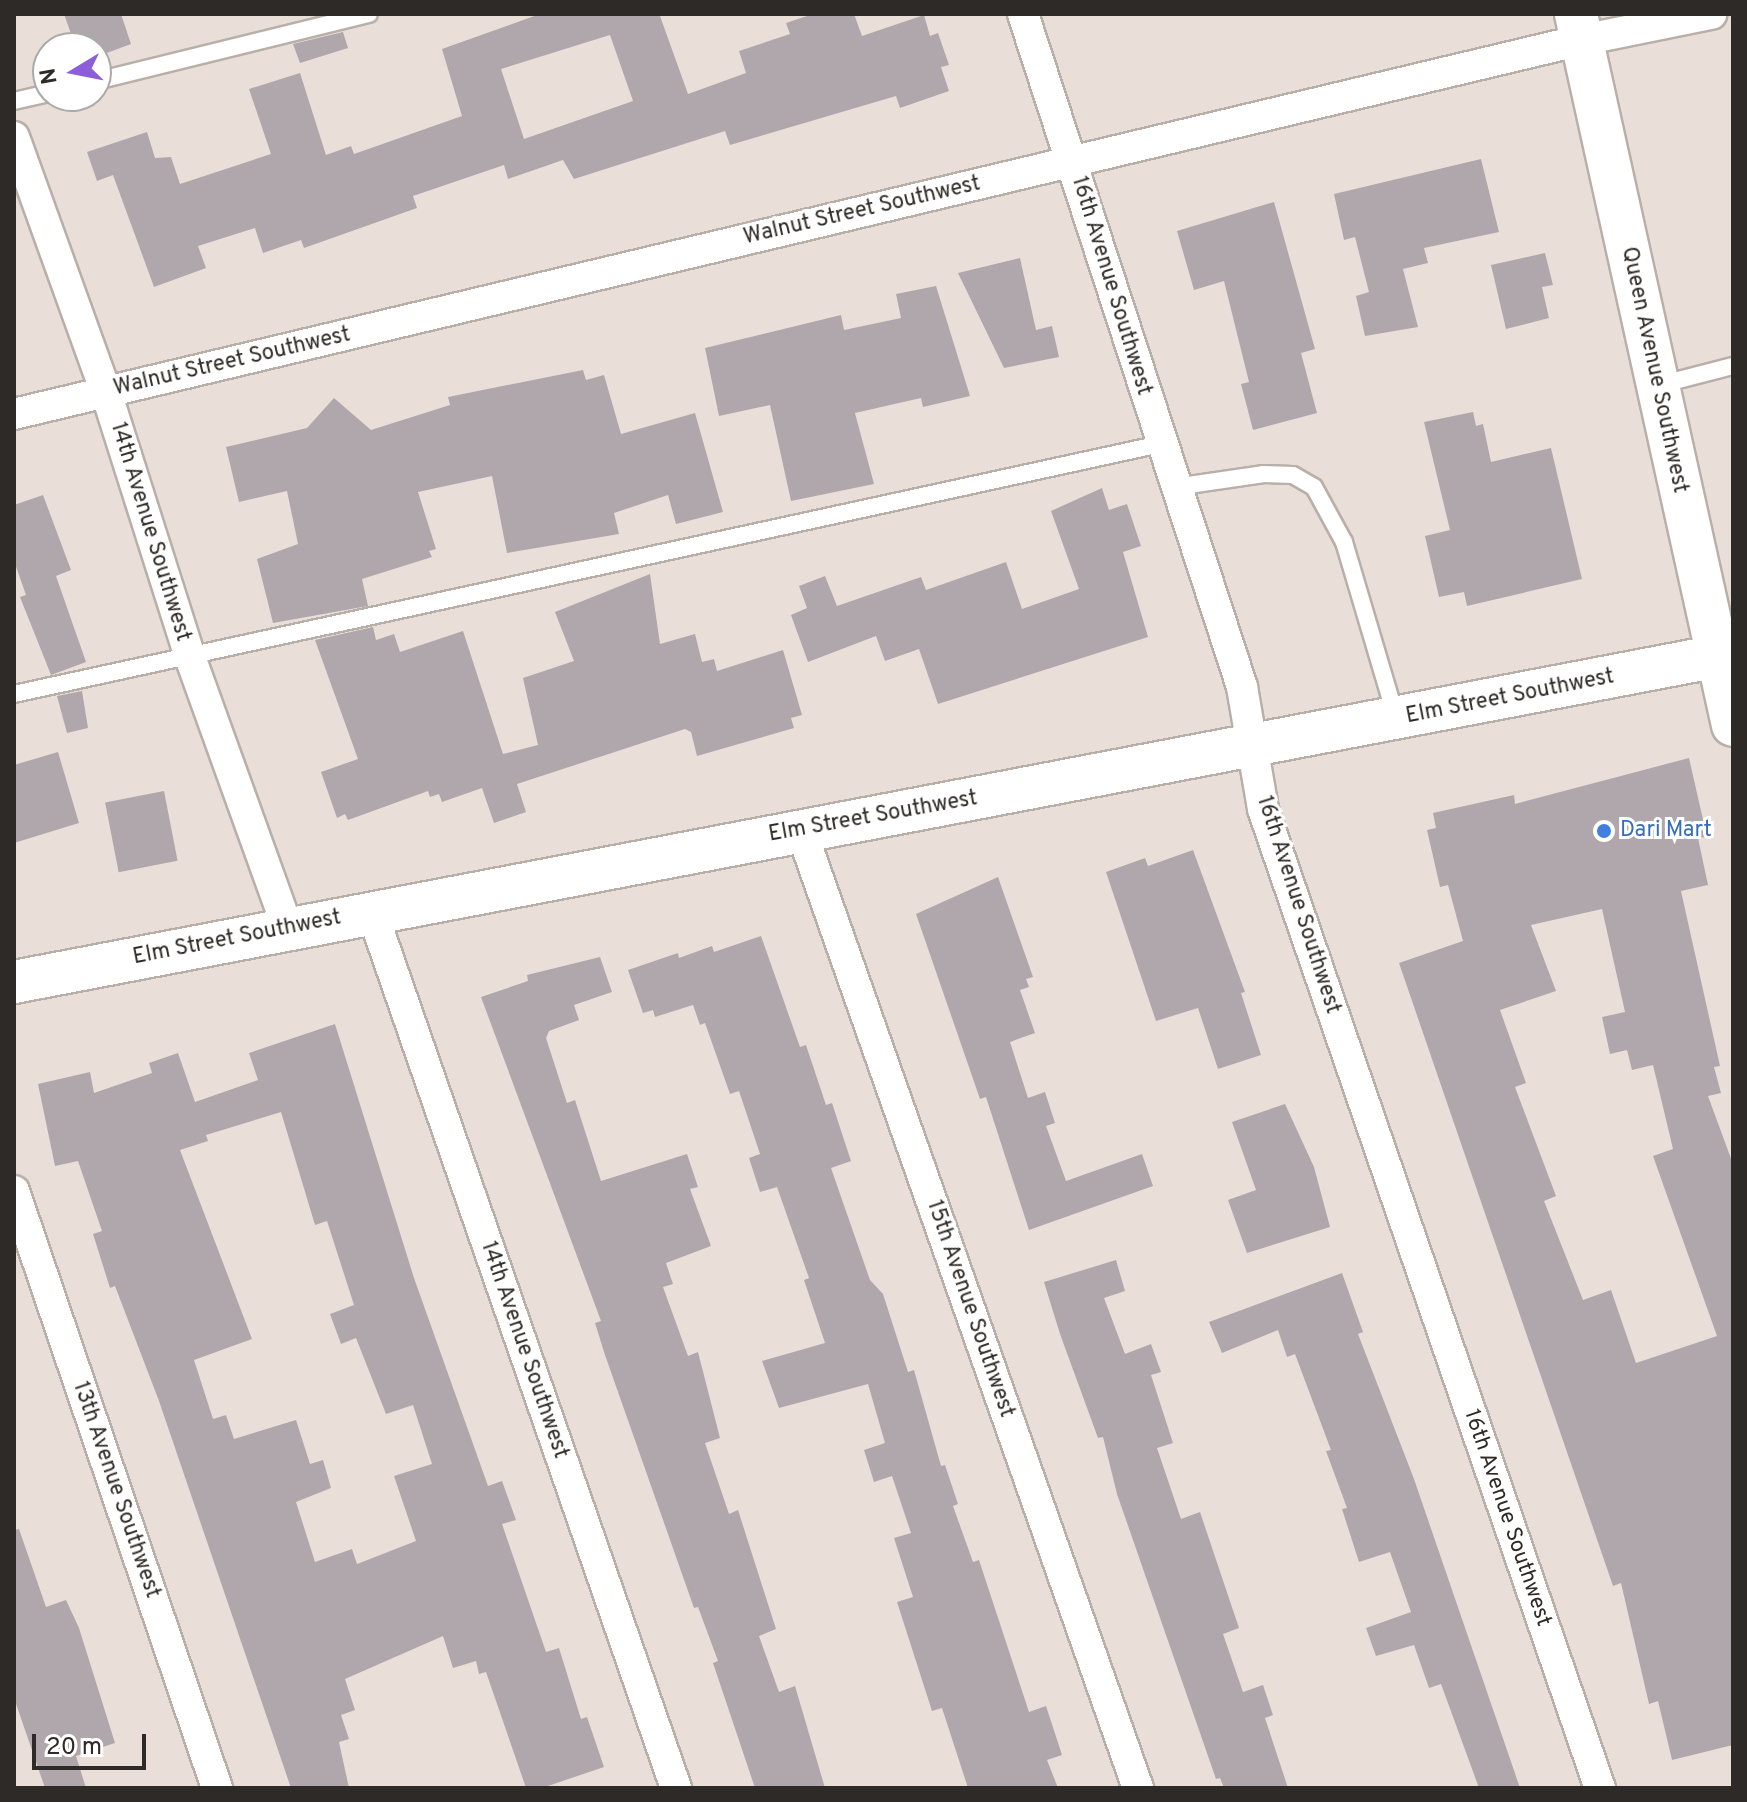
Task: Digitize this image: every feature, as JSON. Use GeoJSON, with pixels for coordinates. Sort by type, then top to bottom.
{"type":"FeatureCollection","features":[{"type":"Feature","properties":{"kind":"street","name":"16th Avenue Southwest"},"geometry":{"type":"LineString","coordinates":[[1023,14],[1242,687],[1263,809],[1600,1788]]}},
{"type":"Feature","properties":{"kind":"street","name":"Walnut Street Southwest"},"geometry":{"type":"LineString","coordinates":[[14,414],[1072,161],[1579,27],[1711,14]]}},
{"type":"Feature","properties":{"kind":"street","name":"Queen Avenue Southwest"},"geometry":{"type":"LineString","coordinates":[[1579,27],[1657,386],[1725,655],[1733,725]]}},
{"type":"Feature","properties":{"kind":"street","name":"14th Avenue Southwest"},"geometry":{"type":"LineString","coordinates":[[14,137],[106,392],[189,654],[287,926]]}},
{"type":"Feature","properties":{"kind":"street","name":"Elm Street Southwest"},"geometry":{"type":"LineString","coordinates":[[14,982],[287,926],[1252,749],[1725,655]]}},
{"type":"Feature","properties":{"kind":"street","name":"15th Avenue Southwest"},"geometry":{"type":"LineString","coordinates":[[801,830],[1138,1788]]}},
{"type":"Feature","properties":{"kind":"street","name":"14th Avenue Southwest"},"geometry":{"type":"LineString","coordinates":[[372,912],[676,1788]]}},
{"type":"Feature","properties":{"kind":"street","name":"13th Avenue Southwest"},"geometry":{"type":"LineString","coordinates":[[14,1191],[217,1788]]}},
{"type":"Feature","properties":{"kind":"lane"},"geometry":{"type":"LineString","coordinates":[[112,77],[369,14]]}},
{"type":"Feature","properties":{"kind":"lane"},"geometry":{"type":"LineString","coordinates":[[1657,386],[1733,366]]}},
{"type":"Feature","properties":{"kind":"lane"},"geometry":{"type":"LineString","coordinates":[[14,694],[1161,444]]}},
{"type":"Feature","properties":{"kind":"lane"},"geometry":{"type":"LineString","coordinates":[[1175,487],[1264,474],[1293,475],[1314,487],[1344,542],[1397,720]]}},
{"type":"Feature","properties":{"kind":"building"},"geometry":{"type":"Polygon","coordinates":[[[64,14],[121,14],[131,44],[112,51],[112,32],[70,32],[64,14]]]}},
{"type":"Feature","properties":{"kind":"building"},"geometry":{"type":"Polygon","coordinates":[[[540,14],[660,16],[688,94],[746,73],[739,51],[790,34],[786,23],[813,14],[854,14],[862,36],[924,15],[930,36],[938,33],[949,65],[941,67],[949,91],[900,108],[896,96],[730,145],[725,131],[574,179],[563,160],[508,179],[504,165],[413,196],[417,208],[304,248],[301,240],[263,253],[255,228],[198,246],[206,268],[154,287],[113,175],[97,181],[87,152],[147,132],[155,158],[171,157],[180,184],[271,154],[249,89],[300,73],[326,155],[351,146],[354,154],[462,116],[442,49],[540,14]],[[610,35],[501,69],[524,139],[633,101],[610,35]]]}},
{"type":"Feature","properties":{"kind":"building"},"geometry":{"type":"Polygon","coordinates":[[[343,32],[348,48],[300,63],[293,44],[343,32]]]}},
{"type":"Feature","properties":{"kind":"building"},"geometry":{"type":"Polygon","coordinates":[[[1481,159],[1499,232],[1424,248],[1428,263],[1403,269],[1418,327],[1365,336],[1356,296],[1369,292],[1355,237],[1344,240],[1334,194],[1481,159]]]}},
{"type":"Feature","properties":{"kind":"building"},"geometry":{"type":"Polygon","coordinates":[[[1274,202],[1315,349],[1301,353],[1317,413],[1253,430],[1241,384],[1249,382],[1224,281],[1194,290],[1177,231],[1274,202]]]}},
{"type":"Feature","properties":{"kind":"building"},"geometry":{"type":"Polygon","coordinates":[[[1545,253],[1553,285],[1542,287],[1549,318],[1506,329],[1491,265],[1545,253]]]}},
{"type":"Feature","properties":{"kind":"building"},"geometry":{"type":"Polygon","coordinates":[[[1020,258],[1036,330],[1052,326],[1059,357],[1004,368],[958,273],[1020,258]]]}},
{"type":"Feature","properties":{"kind":"building"},"geometry":{"type":"Polygon","coordinates":[[[936,286],[970,396],[923,407],[921,398],[855,413],[874,484],[791,501],[770,405],[719,416],[705,348],[841,315],[844,330],[901,318],[896,294],[936,286]]]}},
{"type":"Feature","properties":{"kind":"building"},"geometry":{"type":"Polygon","coordinates":[[[583,370],[586,380],[604,375],[621,434],[695,413],[723,512],[676,524],[668,495],[614,513],[619,534],[507,553],[492,476],[418,492],[436,549],[429,551],[432,557],[362,579],[368,606],[273,623],[257,559],[298,544],[287,491],[239,502],[226,447],[307,428],[334,398],[371,430],[450,405],[448,397],[583,370]]]}},
{"type":"Feature","properties":{"kind":"building"},"geometry":{"type":"Polygon","coordinates":[[[1473,412],[1476,426],[1483,424],[1491,462],[1551,448],[1582,579],[1467,606],[1464,592],[1439,597],[1425,536],[1450,530],[1424,422],[1473,412]]]}},
{"type":"Feature","properties":{"kind":"building"},"geometry":{"type":"Polygon","coordinates":[[[1102,488],[1109,510],[1127,504],[1141,546],[1123,552],[1148,637],[938,704],[919,649],[885,661],[876,636],[808,662],[791,615],[807,608],[799,586],[825,576],[837,606],[921,577],[926,590],[1006,562],[1022,609],[1079,589],[1051,511],[1102,488]]]}},
{"type":"Feature","properties":{"kind":"building"},"geometry":{"type":"Polygon","coordinates":[[[43,495],[71,570],[56,576],[86,662],[51,675],[20,597],[26,595],[14,561],[14,505],[43,495]]]}},
{"type":"Feature","properties":{"kind":"building"},"geometry":{"type":"Polygon","coordinates":[[[650,574],[660,644],[695,634],[702,662],[714,659],[717,671],[783,650],[802,715],[791,718],[794,728],[697,756],[691,732],[685,729],[517,784],[526,812],[494,823],[482,788],[442,802],[439,794],[430,797],[428,791],[348,820],[345,814],[337,818],[321,772],[358,759],[315,640],[373,627],[376,640],[394,634],[400,652],[463,631],[503,754],[538,745],[523,678],[574,661],[555,612],[650,574]]]}},
{"type":"Feature","properties":{"kind":"building"},"geometry":{"type":"Polygon","coordinates":[[[82,691],[88,728],[67,733],[57,696],[82,691]]]}},
{"type":"Feature","properties":{"kind":"building"},"geometry":{"type":"Polygon","coordinates":[[[58,752],[79,823],[14,843],[14,765],[58,752]]]}},
{"type":"Feature","properties":{"kind":"building"},"geometry":{"type":"Polygon","coordinates":[[[1689,758],[1707,837],[1698,838],[1708,885],[1681,891],[1720,1066],[1714,1067],[1721,1093],[1708,1096],[1733,1164],[1733,1745],[1672,1760],[1658,1701],[1649,1704],[1621,1583],[1613,1586],[1399,963],[1463,941],[1448,885],[1440,887],[1427,830],[1436,828],[1433,813],[1514,795],[1515,804],[1689,758]],[[1602,909],[1531,925],[1556,991],[1500,1010],[1526,1083],[1515,1087],[1556,1196],[1544,1201],[1583,1300],[1611,1290],[1636,1363],[1717,1336],[1653,1156],[1673,1149],[1653,1065],[1632,1070],[1627,1050],[1610,1054],[1602,1017],[1625,1012],[1602,909]]]}},
{"type":"Feature","properties":{"kind":"building"},"geometry":{"type":"Polygon","coordinates":[[[164,791],[178,861],[119,872],[105,802],[164,791]]]}},
{"type":"Feature","properties":{"kind":"building"},"geometry":{"type":"Polygon","coordinates":[[[1193,850],[1245,992],[1241,993],[1261,1055],[1218,1069],[1198,1008],[1156,1021],[1106,872],[1145,858],[1148,866],[1193,850]]]}},
{"type":"Feature","properties":{"kind":"building"},"geometry":{"type":"Polygon","coordinates":[[[998,877],[1033,977],[1026,979],[1029,987],[1020,990],[1035,1033],[1010,1042],[1028,1098],[1045,1092],[1055,1123],[1046,1126],[1066,1181],[1142,1154],[1153,1186],[1029,1230],[986,1097],[980,1099],[916,914],[998,877]]]}},
{"type":"Feature","properties":{"kind":"building"},"geometry":{"type":"Polygon","coordinates":[[[761,936],[800,1047],[806,1045],[826,1105],[832,1103],[851,1161],[831,1168],[870,1280],[883,1294],[908,1372],[914,1370],[941,1466],[945,1465],[958,1504],[953,1506],[973,1562],[979,1560],[1029,1712],[1046,1706],[1062,1755],[1047,1760],[1058,1788],[968,1788],[942,1708],[932,1711],[897,1602],[913,1597],[894,1538],[911,1533],[892,1476],[874,1482],[864,1450],[885,1443],[868,1384],[779,1408],[762,1361],[825,1343],[804,1280],[809,1278],[777,1187],[760,1192],[749,1158],[760,1154],[739,1091],[730,1094],[705,1023],[700,1025],[693,1005],[655,1017],[653,1010],[643,1013],[628,970],[678,953],[679,958],[712,946],[714,952],[761,936]]]}},
{"type":"Feature","properties":{"kind":"building"},"geometry":{"type":"Polygon","coordinates":[[[600,957],[612,992],[574,1005],[579,1020],[549,1031],[546,1038],[567,1103],[575,1100],[601,1181],[687,1154],[698,1187],[690,1189],[711,1246],[666,1263],[673,1284],[663,1287],[688,1356],[698,1352],[720,1438],[705,1443],[729,1514],[738,1510],[776,1629],[759,1636],[779,1692],[795,1686],[825,1788],[755,1788],[713,1663],[718,1661],[698,1607],[694,1608],[605,1355],[595,1323],[601,1321],[481,997],[528,981],[527,975],[600,957]]]}},
{"type":"Feature","properties":{"kind":"building"},"geometry":{"type":"Polygon","coordinates":[[[335,1024],[414,1278],[488,1486],[502,1481],[516,1520],[502,1524],[546,1652],[559,1648],[581,1719],[587,1717],[604,1767],[542,1788],[526,1788],[486,1672],[479,1674],[476,1661],[453,1668],[443,1636],[345,1679],[355,1710],[341,1715],[349,1739],[339,1742],[349,1788],[291,1788],[159,1401],[115,1286],[110,1288],[93,1234],[102,1231],[78,1161],[55,1166],[38,1084],[90,1072],[94,1093],[152,1073],[149,1063],[178,1053],[195,1102],[258,1080],[249,1053],[335,1024]],[[281,1112],[206,1135],[208,1141],[180,1150],[252,1339],[194,1360],[213,1419],[226,1415],[234,1439],[296,1420],[310,1464],[323,1460],[331,1488],[296,1502],[315,1562],[352,1549],[357,1564],[416,1541],[394,1476],[432,1464],[413,1405],[386,1414],[356,1338],[341,1344],[330,1314],[354,1305],[327,1221],[315,1225],[281,1112]]]}},
{"type":"Feature","properties":{"kind":"building"},"geometry":{"type":"Polygon","coordinates":[[[1285,1104],[1314,1167],[1330,1227],[1247,1253],[1228,1200],[1256,1190],[1232,1122],[1285,1104]]]}},
{"type":"Feature","properties":{"kind":"building"},"geometry":{"type":"Polygon","coordinates":[[[1116,1260],[1125,1291],[1104,1298],[1125,1354],[1151,1344],[1161,1372],[1151,1375],[1173,1443],[1157,1448],[1181,1519],[1200,1512],[1239,1628],[1223,1634],[1243,1692],[1263,1685],[1273,1715],[1265,1718],[1288,1788],[1224,1788],[1220,1778],[1216,1779],[1117,1494],[1103,1437],[1098,1438],[1060,1334],[1044,1282],[1116,1260]]]}},
{"type":"Feature","properties":{"kind":"building"},"geometry":{"type":"Polygon","coordinates":[[[1342,1273],[1363,1332],[1358,1334],[1414,1479],[1520,1788],[1479,1788],[1441,1684],[1429,1688],[1414,1645],[1376,1656],[1366,1628],[1411,1612],[1390,1552],[1359,1562],[1342,1509],[1347,1508],[1326,1451],[1331,1450],[1295,1354],[1287,1357],[1278,1330],[1222,1353],[1209,1322],[1342,1273]]]}},
{"type":"Feature","properties":{"kind":"building"},"geometry":{"type":"Polygon","coordinates":[[[19,1529],[46,1607],[66,1600],[79,1628],[115,1743],[76,1756],[86,1788],[45,1788],[14,1698],[14,1530],[19,1529]]]}},
{"type":"Feature","properties":{"kind":"place","name":"Dari Mart"},"geometry":{"type":"Point","coordinates":[1604,831]}}]}
